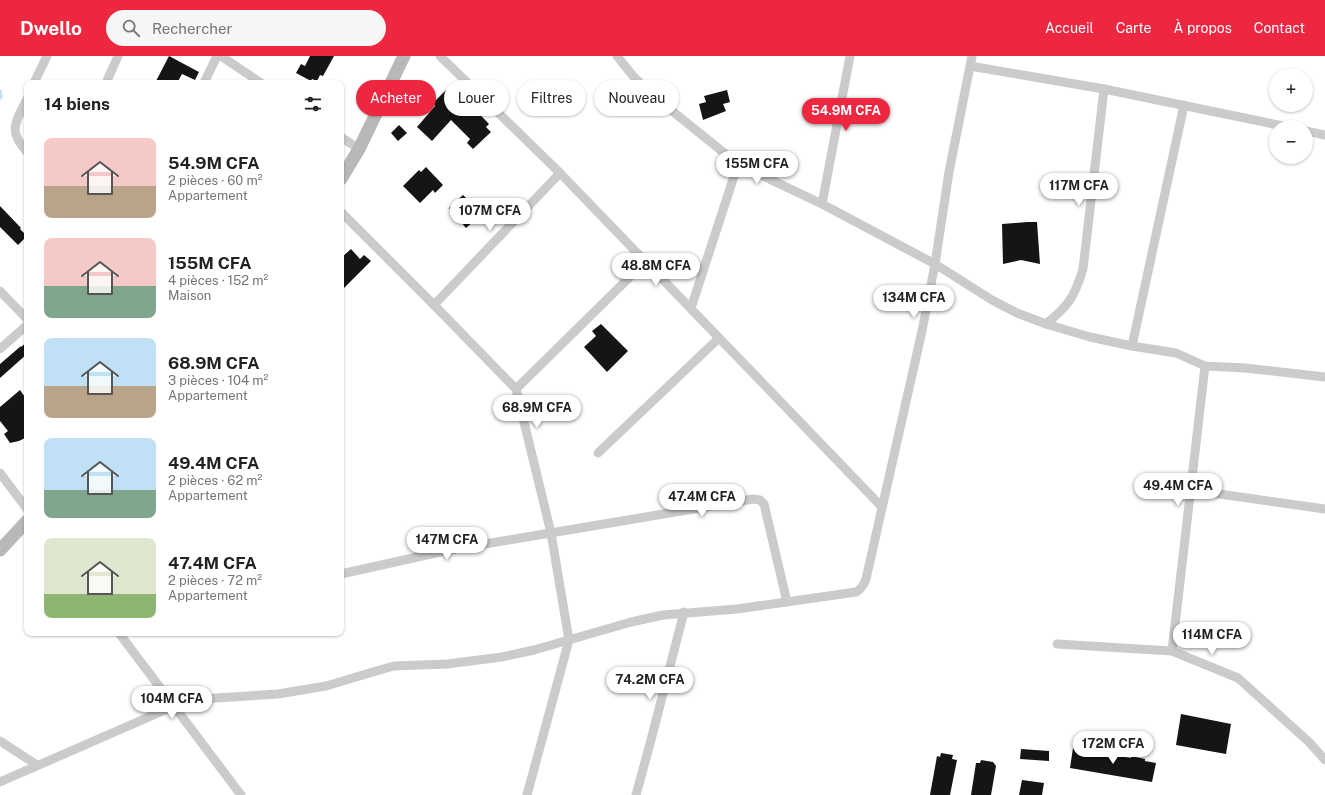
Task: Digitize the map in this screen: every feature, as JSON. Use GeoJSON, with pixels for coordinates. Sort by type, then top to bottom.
{"type":"FeatureCollection","features":[{"type":"Feature","properties":{"kind":"main road"},"geometry":{"type":"LineString","coordinates":[[344,174],[359,149],[404,56]]}},
{"type":"Feature","properties":{"kind":"main road"},"geometry":{"type":"LineString","coordinates":[[0,550],[24,524]]}},
{"type":"Feature","properties":{"kind":"street"},"geometry":{"type":"LineString","coordinates":[[35,80],[47,56]]}},
{"type":"Feature","properties":{"kind":"street"},"geometry":{"type":"LineString","coordinates":[[107,80],[118,56]]}},
{"type":"Feature","properties":{"kind":"street"},"geometry":{"type":"LineString","coordinates":[[205,80],[217,56]]}},
{"type":"Feature","properties":{"kind":"street"},"geometry":{"type":"LineString","coordinates":[[221,56],[257,80]]}},
{"type":"Feature","properties":{"kind":"street"},"geometry":{"type":"LineString","coordinates":[[440,56],[560,173],[882,507]]}},
{"type":"Feature","properties":{"kind":"street"},"geometry":{"type":"LineString","coordinates":[[617,56],[633,76],[651,94],[738,164],[822,204],[935,264],[992,300],[1017,313],[1046,324],[1090,337],[1176,353],[1205,366],[1244,368],[1325,378]]}},
{"type":"Feature","properties":{"kind":"street"},"geometry":{"type":"LineString","coordinates":[[822,204],[850,56]]}},
{"type":"Feature","properties":{"kind":"street"},"geometry":{"type":"LineString","coordinates":[[0,782],[174,706],[200,699],[278,694],[326,686],[394,666],[447,664],[502,657],[631,622],[663,615],[684,612],[737,609],[856,592],[864,586],[866,579],[922,332],[935,264],[949,172],[972,56]]}},
{"type":"Feature","properties":{"kind":"street"},"geometry":{"type":"LineString","coordinates":[[970,66],[1104,89],[1269,123]]}},
{"type":"Feature","properties":{"kind":"street"},"geometry":{"type":"LineString","coordinates":[[1046,324],[1064,309],[1073,295],[1083,269],[1104,89]]}},
{"type":"Feature","properties":{"kind":"street"},"geometry":{"type":"LineString","coordinates":[[24,105],[14,126],[16,136],[24,148]]}},
{"type":"Feature","properties":{"kind":"street"},"geometry":{"type":"LineString","coordinates":[[1132,346],[1184,105]]}},
{"type":"Feature","properties":{"kind":"street"},"geometry":{"type":"LineString","coordinates":[[1313,132],[1325,135]]}},
{"type":"Feature","properties":{"kind":"street"},"geometry":{"type":"LineString","coordinates":[[344,139],[359,149]]}},
{"type":"Feature","properties":{"kind":"street"},"geometry":{"type":"LineString","coordinates":[[691,308],[738,164]]}},
{"type":"Feature","properties":{"kind":"street"},"geometry":{"type":"LineString","coordinates":[[434,305],[560,173]]}},
{"type":"Feature","properties":{"kind":"street"},"geometry":{"type":"LineString","coordinates":[[344,215],[516,389],[551,533],[569,640],[527,795]]}},
{"type":"Feature","properties":{"kind":"street"},"geometry":{"type":"LineString","coordinates":[[516,389],[646,261]]}},
{"type":"Feature","properties":{"kind":"street"},"geometry":{"type":"LineString","coordinates":[[0,291],[24,316]]}},
{"type":"Feature","properties":{"kind":"street"},"geometry":{"type":"LineString","coordinates":[[0,349],[24,328]]}},
{"type":"Feature","properties":{"kind":"street"},"geometry":{"type":"LineString","coordinates":[[598,453],[719,338]]}},
{"type":"Feature","properties":{"kind":"street"},"geometry":{"type":"LineString","coordinates":[[1172,651],[1205,366]]}},
{"type":"Feature","properties":{"kind":"street"},"geometry":{"type":"LineString","coordinates":[[0,473],[24,505]]}},
{"type":"Feature","properties":{"kind":"street"},"geometry":{"type":"LineString","coordinates":[[1191,490],[1325,509]]}},
{"type":"Feature","properties":{"kind":"street"},"geometry":{"type":"LineString","coordinates":[[344,573],[449,550],[753,499],[760,500],[764,504],[787,602]]}},
{"type":"Feature","properties":{"kind":"street"},"geometry":{"type":"LineString","coordinates":[[636,795],[684,612]]}},
{"type":"Feature","properties":{"kind":"street"},"geometry":{"type":"LineString","coordinates":[[121,636],[241,795]]}},
{"type":"Feature","properties":{"kind":"street"},"geometry":{"type":"LineString","coordinates":[[1056,644],[1172,651],[1238,678],[1310,742],[1325,760]]}},
{"type":"Feature","properties":{"kind":"street"},"geometry":{"type":"LineString","coordinates":[[0,741],[37,765]]}},
{"type":"Feature","properties":{"kind":"building"},"geometry":{"type":"Polygon","coordinates":[[[169,56],[199,72],[195,80],[182,74],[179,80],[157,80],[169,56]]]}},
{"type":"Feature","properties":{"kind":"building"},"geometry":{"type":"Polygon","coordinates":[[[310,56],[334,56],[323,76],[320,75],[318,80],[309,80],[296,73],[301,64],[305,66],[310,56]]]}},
{"type":"Feature","properties":{"kind":"building"},"geometry":{"type":"Polygon","coordinates":[[[727,90],[730,102],[723,104],[726,111],[703,120],[699,104],[706,102],[704,96],[727,90]]]}},
{"type":"Feature","properties":{"kind":"building"},"geometry":{"type":"Polygon","coordinates":[[[444,92],[444,116],[481,116],[489,124],[486,127],[491,132],[473,149],[467,143],[470,139],[451,120],[432,141],[417,127],[426,116],[436,116],[436,100],[444,92]]]}},
{"type":"Feature","properties":{"kind":"building"},"geometry":{"type":"Polygon","coordinates":[[[399,125],[407,133],[398,141],[391,133],[399,125]]]}},
{"type":"Feature","properties":{"kind":"building"},"geometry":{"type":"Polygon","coordinates":[[[426,167],[443,185],[435,193],[433,190],[420,203],[403,186],[419,170],[421,172],[426,167]]]}},
{"type":"Feature","properties":{"kind":"building"},"geometry":{"type":"Polygon","coordinates":[[[463,195],[482,214],[466,228],[449,208],[463,195]]]}},
{"type":"Feature","properties":{"kind":"building"},"geometry":{"type":"Polygon","coordinates":[[[0,206],[21,228],[20,229],[24,233],[24,239],[18,245],[0,227],[0,206]]]}},
{"type":"Feature","properties":{"kind":"building"},"geometry":{"type":"Polygon","coordinates":[[[1037,222],[1040,264],[1021,260],[1003,264],[1002,224],[1037,222]]]}},
{"type":"Feature","properties":{"kind":"building"},"geometry":{"type":"Polygon","coordinates":[[[351,249],[360,259],[364,255],[371,261],[344,288],[344,255],[351,249]]]}},
{"type":"Feature","properties":{"kind":"building"},"geometry":{"type":"Polygon","coordinates":[[[601,324],[628,351],[607,372],[584,347],[596,336],[592,331],[601,324]]]}},
{"type":"Feature","properties":{"kind":"building"},"geometry":{"type":"Polygon","coordinates":[[[24,344],[24,357],[0,378],[0,364],[24,344]]]}},
{"type":"Feature","properties":{"kind":"building"},"geometry":{"type":"Polygon","coordinates":[[[20,390],[24,396],[24,438],[10,443],[4,434],[8,431],[0,421],[0,407],[20,390]]]}},
{"type":"Feature","properties":{"kind":"building"},"geometry":{"type":"Polygon","coordinates":[[[1181,714],[1231,724],[1226,754],[1176,745],[1181,714]]]}},
{"type":"Feature","properties":{"kind":"building"},"geometry":{"type":"Polygon","coordinates":[[[1073,748],[1101,751],[1101,753],[1131,758],[1131,756],[1156,763],[1152,782],[1070,768],[1073,748]]]}},
{"type":"Feature","properties":{"kind":"building"},"geometry":{"type":"Polygon","coordinates":[[[1021,749],[1049,751],[1049,761],[1020,759],[1021,749]]]}},
{"type":"Feature","properties":{"kind":"building"},"geometry":{"type":"Polygon","coordinates":[[[941,753],[953,755],[952,759],[957,760],[950,795],[930,795],[937,756],[940,757],[941,753]]]}},
{"type":"Feature","properties":{"kind":"building"},"geometry":{"type":"Polygon","coordinates":[[[981,760],[993,762],[996,766],[991,795],[971,795],[976,763],[980,763],[981,760]]]}},
{"type":"Feature","properties":{"kind":"building"},"geometry":{"type":"Polygon","coordinates":[[[1022,780],[1044,783],[1042,795],[1019,795],[1022,780]]]}},
{"type":"Feature","properties":{"kind":"waterway"},"geometry":{"type":"LineString","coordinates":[[0,91],[0,98]]}}]}
